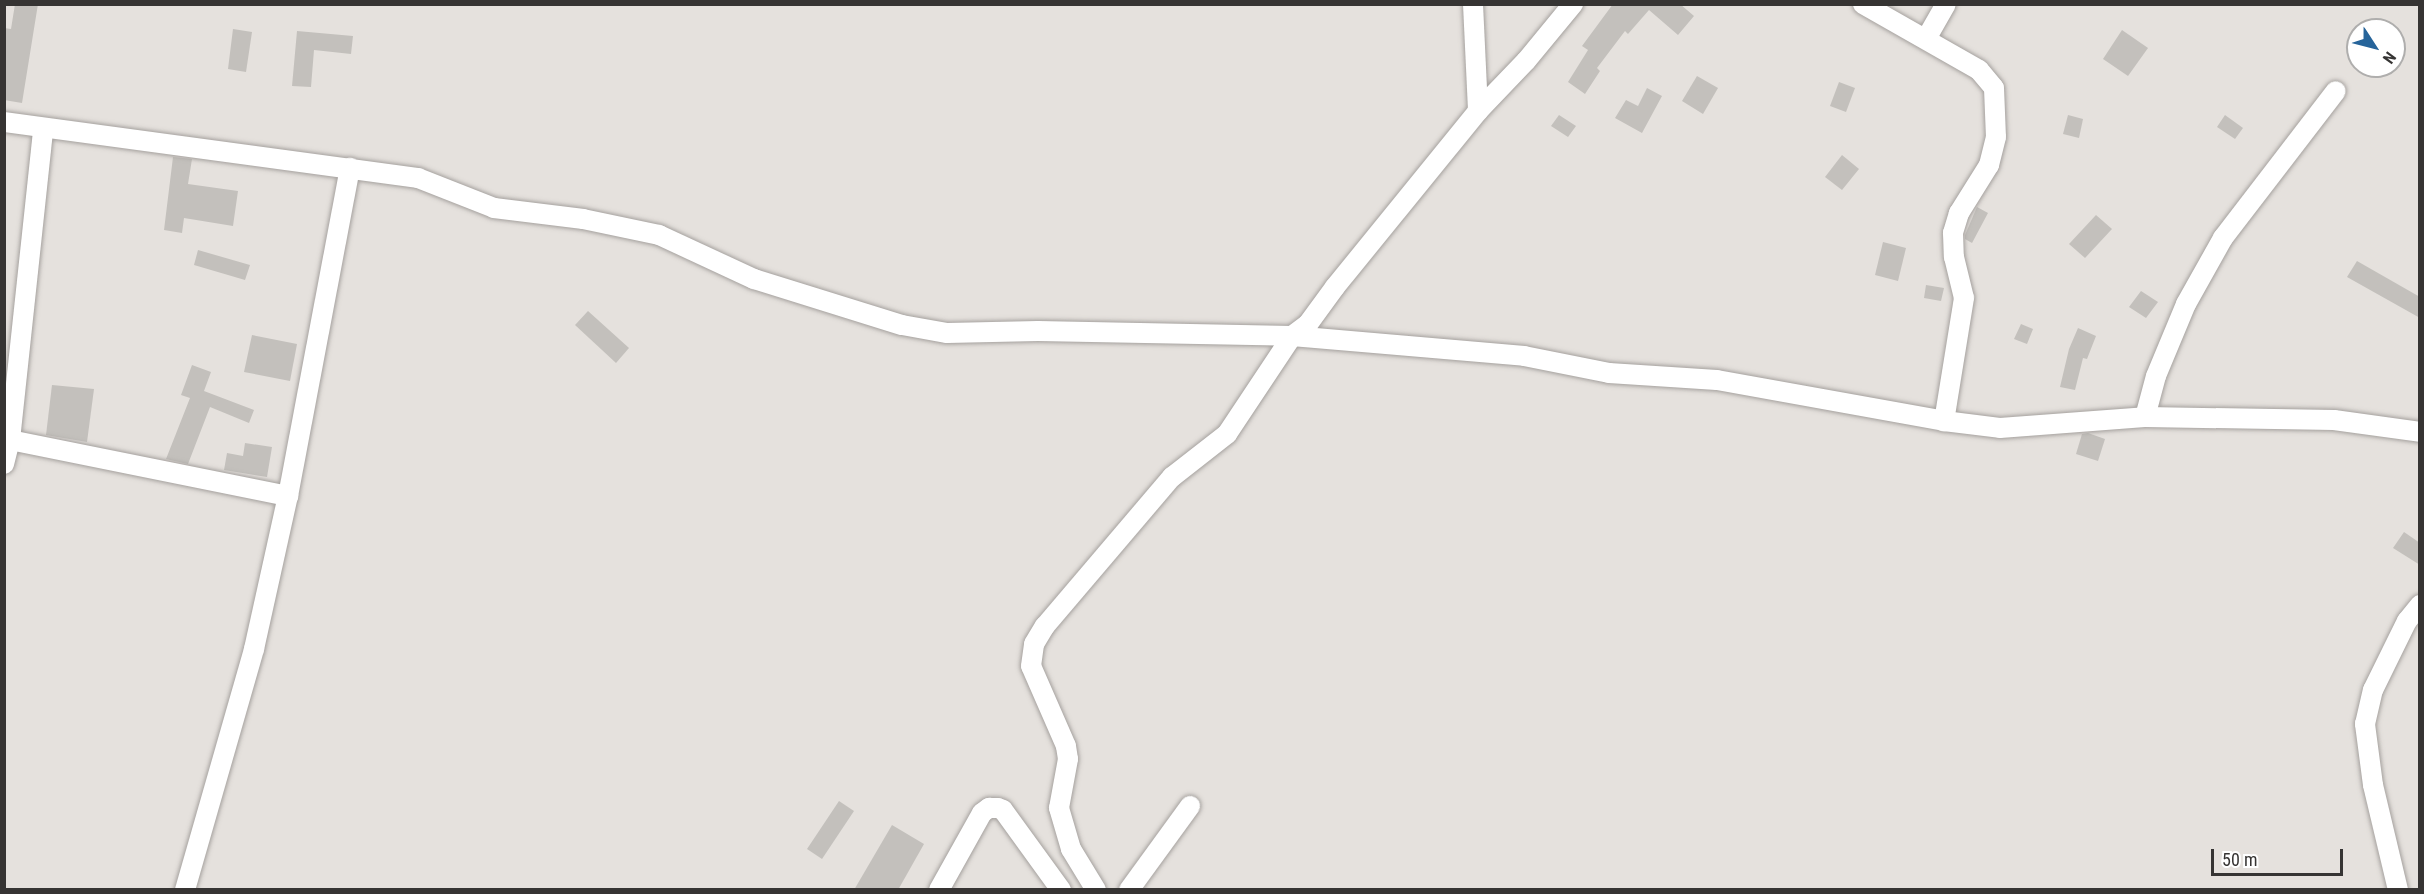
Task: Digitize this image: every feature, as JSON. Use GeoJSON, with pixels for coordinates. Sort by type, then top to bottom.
{"type":"FeatureCollection","features":[{"type":"Feature","properties":{"kind":"street"},"geometry":{"type":"LineString","coordinates":[[1473,4],[1478,111]]}},
{"type":"Feature","properties":{"kind":"street"},"geometry":{"type":"LineString","coordinates":[[1096,890],[1071,849],[1059,808],[1068,759],[1066,746],[1031,666],[1034,644],[1045,626],[1172,477],[1232,428],[1292,336],[1308,324],[1335,287],[1478,111],[1526,61],[1573,4]]}},
{"type":"Feature","properties":{"kind":"street"},"geometry":{"type":"LineString","coordinates":[[1863,4],[1979,70],[1994,88],[1996,137],[1989,165],[1959,213],[1953,233],[1954,257],[1964,298],[1944,421]]}},
{"type":"Feature","properties":{"kind":"street"},"geometry":{"type":"LineString","coordinates":[[1926,39],[1946,4]]}},
{"type":"Feature","properties":{"kind":"street"},"geometry":{"type":"LineString","coordinates":[[2145,417],[2156,376],[2186,304],[2223,238],[2336,91]]}},
{"type":"Feature","properties":{"kind":"street"},"geometry":{"type":"LineString","coordinates":[[4,122],[418,178],[494,208],[584,219],[659,236],[754,279],[902,325],[947,333],[1038,331],[1292,336],[1524,356],[1609,373],[1717,380],[1944,421],[2000,428],[2145,417],[2334,420],[2420,432]]}},
{"type":"Feature","properties":{"kind":"street"},"geometry":{"type":"LineString","coordinates":[[4,464],[10,440],[44,129]]}},
{"type":"Feature","properties":{"kind":"street"},"geometry":{"type":"LineString","coordinates":[[185,890],[254,649],[288,496],[350,168]]}},
{"type":"Feature","properties":{"kind":"street"},"geometry":{"type":"LineString","coordinates":[[10,440],[288,496]]}},
{"type":"Feature","properties":{"kind":"street"},"geometry":{"type":"LineString","coordinates":[[2398,890],[2373,785],[2365,724],[2377,679],[2407,621],[2420,605]]}},
{"type":"Feature","properties":{"kind":"street"},"geometry":{"type":"LineString","coordinates":[[1129,890],[1190,806]]}},
{"type":"Feature","properties":{"kind":"street"},"geometry":{"type":"LineString","coordinates":[[939,890],[982,813],[989,808],[998,808],[1003,810],[1060,890]]}},
{"type":"Feature","properties":{"kind":"building"},"geometry":{"type":"Polygon","coordinates":[[[15,4],[38,4],[22,103],[4,100],[4,28],[11,29],[15,4]]]}},
{"type":"Feature","properties":{"kind":"building"},"geometry":{"type":"Polygon","coordinates":[[[1613,4],[1680,4],[1694,16],[1678,35],[1649,10],[1628,34],[1625,31],[1597,68],[1600,71],[1585,94],[1568,82],[1588,50],[1582,46],[1613,4]]]}},
{"type":"Feature","properties":{"kind":"building"},"geometry":{"type":"Polygon","coordinates":[[[233,29],[252,32],[246,72],[228,69],[233,29]]]}},
{"type":"Feature","properties":{"kind":"building"},"geometry":{"type":"Polygon","coordinates":[[[2122,30],[2148,48],[2128,76],[2103,59],[2122,30]]]}},
{"type":"Feature","properties":{"kind":"building"},"geometry":{"type":"Polygon","coordinates":[[[297,31],[353,36],[351,54],[314,50],[311,87],[292,86],[297,31]]]}},
{"type":"Feature","properties":{"kind":"building"},"geometry":{"type":"Polygon","coordinates":[[[1697,76],[1718,88],[1703,114],[1682,101],[1697,76]]]}},
{"type":"Feature","properties":{"kind":"building"},"geometry":{"type":"Polygon","coordinates":[[[1839,82],[1855,88],[1846,112],[1830,106],[1839,82]]]}},
{"type":"Feature","properties":{"kind":"building"},"geometry":{"type":"Polygon","coordinates":[[[1647,88],[1662,96],[1642,133],[1615,118],[1626,100],[1638,106],[1647,88]]]}},
{"type":"Feature","properties":{"kind":"building"},"geometry":{"type":"Polygon","coordinates":[[[1559,115],[1576,126],[1568,137],[1551,126],[1559,115]]]}},
{"type":"Feature","properties":{"kind":"building"},"geometry":{"type":"Polygon","coordinates":[[[2068,115],[2083,119],[2079,138],[2063,134],[2068,115]]]}},
{"type":"Feature","properties":{"kind":"building"},"geometry":{"type":"Polygon","coordinates":[[[2225,115],[2243,128],[2235,139],[2217,127],[2225,115]]]}},
{"type":"Feature","properties":{"kind":"building"},"geometry":{"type":"Polygon","coordinates":[[[1842,155],[1859,169],[1842,190],[1825,177],[1842,155]]]}},
{"type":"Feature","properties":{"kind":"building"},"geometry":{"type":"Polygon","coordinates":[[[173,157],[192,159],[188,184],[238,191],[233,226],[184,218],[182,233],[164,230],[173,157]]]}},
{"type":"Feature","properties":{"kind":"building"},"geometry":{"type":"Polygon","coordinates":[[[1977,207],[1988,213],[1972,243],[1965,239],[1965,235],[1977,207]]]}},
{"type":"Feature","properties":{"kind":"building"},"geometry":{"type":"Polygon","coordinates":[[[2096,215],[2112,229],[2085,258],[2069,244],[2096,215]]]}},
{"type":"Feature","properties":{"kind":"building"},"geometry":{"type":"Polygon","coordinates":[[[1883,242],[1906,248],[1898,281],[1875,275],[1883,242]]]}},
{"type":"Feature","properties":{"kind":"building"},"geometry":{"type":"Polygon","coordinates":[[[198,250],[250,265],[245,280],[194,265],[198,250]]]}},
{"type":"Feature","properties":{"kind":"building"},"geometry":{"type":"Polygon","coordinates":[[[2357,261],[2420,297],[2420,318],[2347,277],[2357,261]]]}},
{"type":"Feature","properties":{"kind":"building"},"geometry":{"type":"Polygon","coordinates":[[[1926,285],[1944,288],[1941,301],[1924,298],[1926,285]]]}},
{"type":"Feature","properties":{"kind":"building"},"geometry":{"type":"Polygon","coordinates":[[[2141,291],[2158,302],[2146,318],[2129,307],[2141,291]]]}},
{"type":"Feature","properties":{"kind":"building"},"geometry":{"type":"Polygon","coordinates":[[[588,311],[629,348],[616,363],[575,325],[588,311]]]}},
{"type":"Feature","properties":{"kind":"building"},"geometry":{"type":"Polygon","coordinates":[[[2021,324],[2033,329],[2027,344],[2014,339],[2021,324]]]}},
{"type":"Feature","properties":{"kind":"building"},"geometry":{"type":"Polygon","coordinates":[[[2078,328],[2096,336],[2087,359],[2083,358],[2075,390],[2060,387],[2069,349],[2078,328]]]}},
{"type":"Feature","properties":{"kind":"building"},"geometry":{"type":"Polygon","coordinates":[[[252,335],[297,344],[290,381],[244,372],[252,335]]]}},
{"type":"Feature","properties":{"kind":"building"},"geometry":{"type":"Polygon","coordinates":[[[192,365],[211,372],[204,391],[254,410],[249,423],[210,407],[188,464],[166,459],[190,398],[181,395],[192,365]]]}},
{"type":"Feature","properties":{"kind":"building"},"geometry":{"type":"Polygon","coordinates":[[[52,385],[94,389],[87,442],[46,435],[52,385]]]}},
{"type":"Feature","properties":{"kind":"building"},"geometry":{"type":"Polygon","coordinates":[[[2088,433],[2105,439],[2098,461],[2076,454],[2082,434],[2088,433]]]}},
{"type":"Feature","properties":{"kind":"building"},"geometry":{"type":"Polygon","coordinates":[[[245,443],[272,447],[267,477],[224,470],[227,453],[243,456],[245,443]]]}},
{"type":"Feature","properties":{"kind":"building"},"geometry":{"type":"Polygon","coordinates":[[[2404,532],[2420,543],[2420,565],[2393,548],[2404,532]]]}},
{"type":"Feature","properties":{"kind":"building"},"geometry":{"type":"Polygon","coordinates":[[[839,801],[854,811],[822,859],[807,849],[839,801]]]}},
{"type":"Feature","properties":{"kind":"building"},"geometry":{"type":"Polygon","coordinates":[[[892,825],[924,844],[898,890],[854,890],[892,825]]]}}]}
